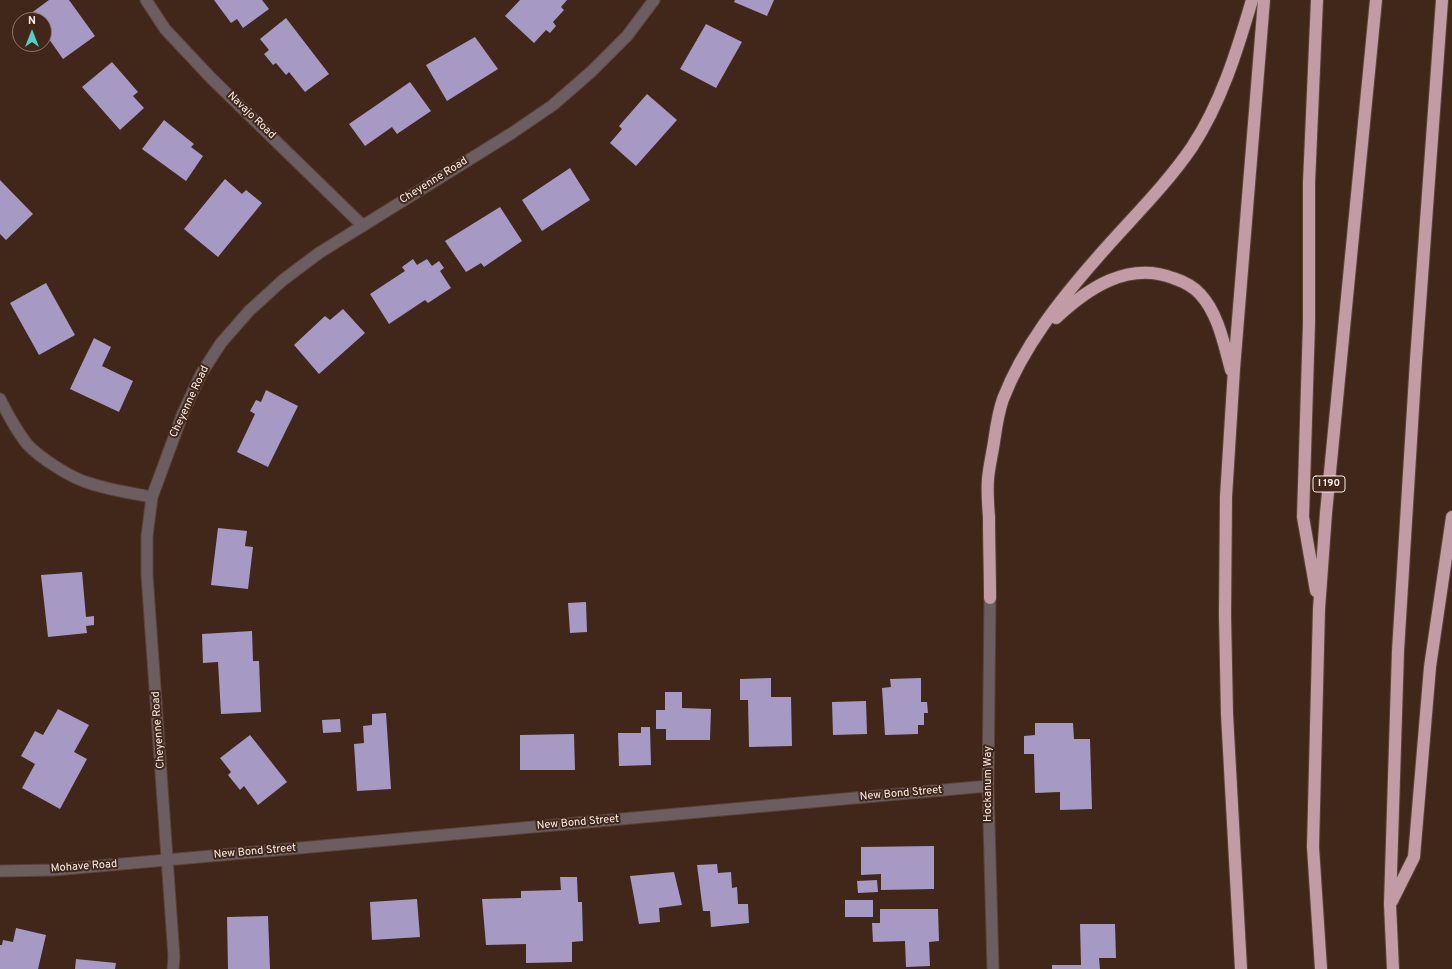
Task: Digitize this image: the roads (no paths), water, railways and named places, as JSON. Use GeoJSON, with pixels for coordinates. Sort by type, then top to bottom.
{"type":"FeatureCollection","features":[{"type":"Feature","properties":{"kind":"highway"},"geometry":{"type":"LineString","coordinates":[[990,598],[988,480],[996,426],[1002,400],[1014,374],[1038,333],[1061,301],[1092,263],[1138,214],[1191,149],[1206,126],[1218,99],[1252,0]]}},
{"type":"Feature","properties":{"kind":"highway"},"geometry":{"type":"LineString","coordinates":[[1241,969],[1228,714],[1225,615],[1226,497],[1233,380],[1264,0]]}},
{"type":"Feature","properties":{"kind":"highway"},"geometry":{"type":"LineString","coordinates":[[1317,0],[1309,183],[1309,323],[1303,517],[1319,609]]}},
{"type":"Feature","properties":{"kind":"highway","name":"I 190"},"geometry":{"type":"LineString","coordinates":[[1321,969],[1313,847],[1319,609],[1327,505],[1376,0]]}},
{"type":"Feature","properties":{"kind":"highway"},"geometry":{"type":"LineString","coordinates":[[1393,969],[1390,904],[1398,651],[1417,352],[1442,0]]}},
{"type":"Feature","properties":{"kind":"highway"},"geometry":{"type":"LineString","coordinates":[[1038,333],[1072,303],[1108,281],[1126,275],[1145,272],[1164,275],[1183,282],[1199,293],[1210,308],[1218,328],[1233,380]]}},
{"type":"Feature","properties":{"kind":"highway"},"geometry":{"type":"LineString","coordinates":[[1390,904],[1414,857],[1430,666],[1452,517]]}},
{"type":"Feature","properties":{"kind":"street","name":"Navajo Road"},"geometry":{"type":"LineString","coordinates":[[146,0],[165,29],[211,78],[363,226]]}},
{"type":"Feature","properties":{"kind":"street","name":"Cheyenne Road"},"geometry":{"type":"LineString","coordinates":[[174,969],[168,860],[147,575],[147,536],[152,497],[186,407],[201,374],[221,343],[249,311],[283,280],[319,253],[512,133],[553,105],[592,71],[627,36],[654,0]]}},
{"type":"Feature","properties":{"kind":"street"},"geometry":{"type":"LineString","coordinates":[[0,399],[15,427],[28,445],[47,461],[66,473],[88,483],[152,497]]}},
{"type":"Feature","properties":{"kind":"street","name":"Hockanum Way"},"geometry":{"type":"LineString","coordinates":[[990,598],[988,786],[992,969]]}},
{"type":"Feature","properties":{"kind":"street","name":"New Bond Street"},"geometry":{"type":"LineString","coordinates":[[168,860],[988,786]]}},
{"type":"Feature","properties":{"kind":"street","name":"Mohave Road"},"geometry":{"type":"LineString","coordinates":[[0,871],[54,870],[168,860]]}}]}
